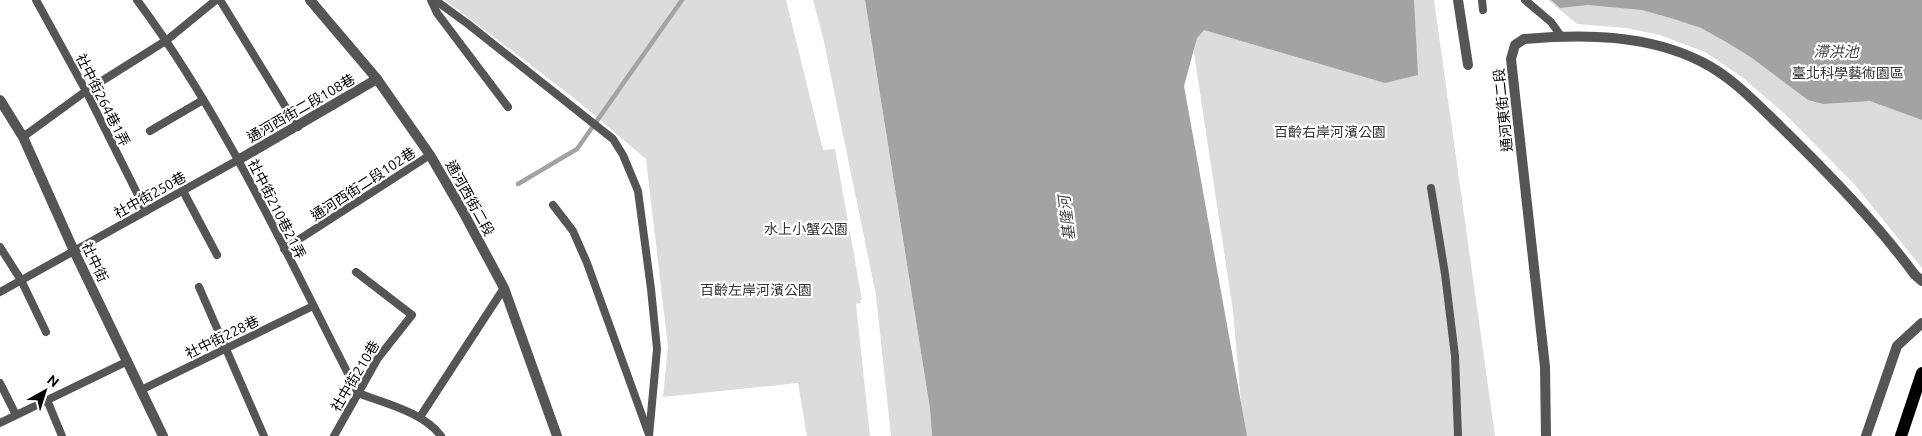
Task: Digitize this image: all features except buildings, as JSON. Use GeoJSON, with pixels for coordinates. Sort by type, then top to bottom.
{"type":"FeatureCollection","features":[{"type":"Feature","properties":{"kind":"main road"},"geometry":{"type":"LineString","coordinates":[[1901,436],[1922,373]]}},
{"type":"Feature","properties":{"kind":"street","name":"通河西街二段"},"geometry":{"type":"LineString","coordinates":[[310,0],[377,78],[430,155],[504,288],[557,436]]}},
{"type":"Feature","properties":{"kind":"street"},"geometry":{"type":"LineString","coordinates":[[1458,0],[1468,65]]}},
{"type":"Feature","properties":{"kind":"street","name":"通河東街二段"},"geometry":{"type":"LineString","coordinates":[[1546,436],[1545,367],[1511,59],[1515,45],[1524,39],[1590,35],[1659,46],[1702,62],[1738,86],[1854,200],[1915,275],[1922,281]]}},
{"type":"Feature","properties":{"kind":"street","name":"通河西街二段108巷"},"geometry":{"type":"LineString","coordinates":[[238,160],[377,78]]}},
{"type":"Feature","properties":{"kind":"street","name":"社中街"},"geometry":{"type":"LineString","coordinates":[[0,100],[23,137],[74,251],[163,436]]}},
{"type":"Feature","properties":{"kind":"street"},"geometry":{"type":"LineString","coordinates":[[1866,436],[1897,346],[1922,323]]}},
{"type":"Feature","properties":{"kind":"lane","name":"社中街264巷1弄"},"geometry":{"type":"LineString","coordinates":[[36,0],[86,91],[146,212]]}},
{"type":"Feature","properties":{"kind":"lane","name":"社中街210巷21弄"},"geometry":{"type":"LineString","coordinates":[[137,0],[167,40],[238,160],[358,393]]}},
{"type":"Feature","properties":{"kind":"lane"},"geometry":{"type":"LineString","coordinates":[[23,137],[86,91],[167,40],[218,0],[298,126]]}},
{"type":"Feature","properties":{"kind":"lane"},"geometry":{"type":"LineString","coordinates":[[431,0],[437,13],[508,107]]}},
{"type":"Feature","properties":{"kind":"lane"},"geometry":{"type":"LineString","coordinates":[[435,0],[613,139],[623,155],[638,190],[657,349],[649,435]]}},
{"type":"Feature","properties":{"kind":"lane"},"geometry":{"type":"LineString","coordinates":[[1482,0],[1482,10]]}},
{"type":"Feature","properties":{"kind":"lane"},"geometry":{"type":"LineString","coordinates":[[1525,0],[1551,22],[1561,36]]}},
{"type":"Feature","properties":{"kind":"lane"},"geometry":{"type":"LineString","coordinates":[[150,131],[203,100]]}},
{"type":"Feature","properties":{"kind":"lane","name":"通河西街二段102巷"},"geometry":{"type":"LineString","coordinates":[[284,249],[430,155]]}},
{"type":"Feature","properties":{"kind":"lane","name":"社中街250巷"},"geometry":{"type":"LineString","coordinates":[[0,292],[238,160]]}},
{"type":"Feature","properties":{"kind":"lane"},"geometry":{"type":"LineString","coordinates":[[1431,188],[1445,274],[1455,356],[1458,436]]}},
{"type":"Feature","properties":{"kind":"lane"},"geometry":{"type":"LineString","coordinates":[[183,191],[217,255]]}},
{"type":"Feature","properties":{"kind":"lane"},"geometry":{"type":"LineString","coordinates":[[553,205],[573,231],[587,263],[649,435]]}},
{"type":"Feature","properties":{"kind":"lane"},"geometry":{"type":"LineString","coordinates":[[0,247],[21,280],[46,332]]}},
{"type":"Feature","properties":{"kind":"lane","name":"社中街210巷"},"geometry":{"type":"LineString","coordinates":[[334,436],[378,358],[412,315],[356,272]]}},
{"type":"Feature","properties":{"kind":"lane"},"geometry":{"type":"LineString","coordinates":[[199,287],[264,436]]}},
{"type":"Feature","properties":{"kind":"lane"},"geometry":{"type":"LineString","coordinates":[[420,417],[504,288]]}},
{"type":"Feature","properties":{"kind":"lane","name":"社中街228巷"},"geometry":{"type":"LineString","coordinates":[[142,390],[313,306]]}},
{"type":"Feature","properties":{"kind":"lane"},"geometry":{"type":"LineString","coordinates":[[0,423],[128,361]]}},
{"type":"Feature","properties":{"kind":"lane"},"geometry":{"type":"LineString","coordinates":[[0,383],[16,415]]}},
{"type":"Feature","properties":{"kind":"lane"},"geometry":{"type":"LineString","coordinates":[[358,393],[420,417],[435,427],[441,436]]}},
{"type":"Feature","properties":{"kind":"lane"},"geometry":{"type":"LineString","coordinates":[[47,400],[62,436]]}},
{"type":"Feature","properties":{"kind":"green space","name":"百齡左岸河濱公園"},"geometry":{"type":"Polygon","coordinates":[[[445,0],[786,0],[823,150],[835,149],[862,300],[860,300],[861,303],[856,304],[870,436],[807,436],[798,383],[663,397],[668,347],[646,159],[574,98],[445,0]]]}},
{"type":"Feature","properties":{"kind":"green space"},"geometry":{"type":"Polygon","coordinates":[[[813,0],[865,0],[930,409],[932,436],[891,436],[876,295],[823,37],[813,0]]]}},
{"type":"Feature","properties":{"kind":"green space","name":"百齡右岸河濱公園"},"geometry":{"type":"Polygon","coordinates":[[[1186,0],[1434,0],[1495,436],[1244,436],[1233,311],[1186,0]]]}},
{"type":"Feature","properties":{"kind":"green space","name":"臺北科學藝術園區"},"geometry":{"type":"Polygon","coordinates":[[[1548,0],[1922,0],[1922,268],[1855,185],[1785,114],[1742,77],[1705,52],[1660,35],[1626,28],[1577,24],[1548,0]]]}},
{"type":"Feature","properties":{"kind":"water","name":"基隆河"},"geometry":{"type":"Polygon","coordinates":[[[865,0],[1414,0],[1418,75],[1385,83],[1204,30],[1197,38],[1184,86],[1247,436],[932,436],[930,409],[865,0]]]}},
{"type":"Feature","properties":{"kind":"water","name":"滯洪池"},"geometry":{"type":"Polygon","coordinates":[[[1551,0],[1922,0],[1922,120],[1870,101],[1823,104],[1808,100],[1752,58],[1728,43],[1701,28],[1674,19],[1642,10],[1588,5],[1560,8],[1551,0]]]}},
{"type":"Feature","properties":{"kind":"waterway"},"geometry":{"type":"LineString","coordinates":[[518,184],[577,149],[682,0]]}},
{"type":"Feature","properties":{"kind":"park label","name":"水上小蟹公園"},"geometry":{"type":"Point","coordinates":[806,229]}}]}
